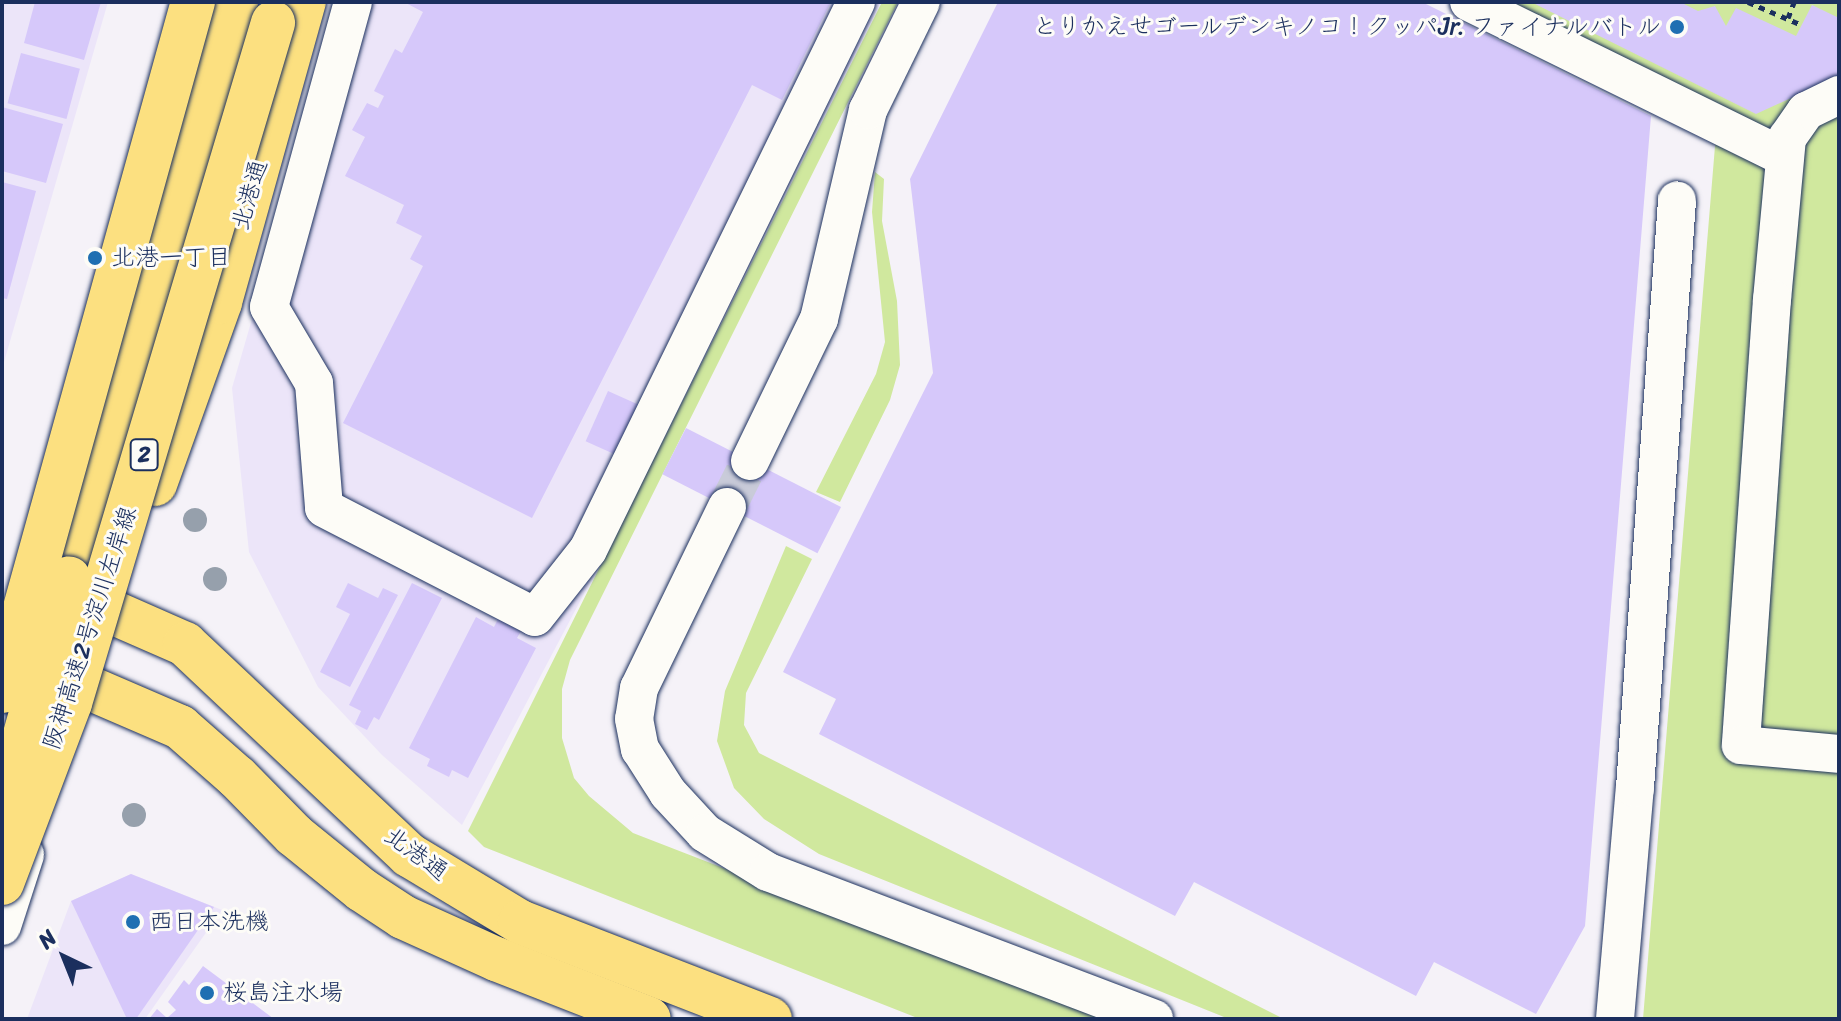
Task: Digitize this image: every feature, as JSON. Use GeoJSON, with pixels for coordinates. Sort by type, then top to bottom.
{"type":"FeatureCollection","features":[{"type":"Feature","properties":{"kind":"main road"},"geometry":{"type":"LineString","coordinates":[[10,582],[56,489],[175,2]]}},
{"type":"Feature","properties":{"kind":"main road"},"geometry":{"type":"LineString","coordinates":[[193,2],[10,582],[2,651],[180,727],[237,777],[294,835],[362,890],[403,917],[496,959],[649,1019]]}},
{"type":"Feature","properties":{"kind":"main road"},"geometry":{"type":"LineString","coordinates":[[2,691],[193,2]]}},
{"type":"Feature","properties":{"kind":"main road"},"geometry":{"type":"LineString","coordinates":[[2,816],[236,2]]}},
{"type":"Feature","properties":{"kind":"main road","name":"阪神高速2号淀川左岸線"},"geometry":{"type":"LineString","coordinates":[[2,883],[70,703],[279,2]]}},
{"type":"Feature","properties":{"kind":"main road","name":"北港通"},"geometry":{"type":"LineString","coordinates":[[84,686],[220,302],[304,2]]}},
{"type":"Feature","properties":{"kind":"main road","name":"北港通"},"geometry":{"type":"LineString","coordinates":[[10,582],[112,612],[185,644],[409,855],[520,922],[770,1019]]}},
{"type":"Feature","properties":{"kind":"street"},"geometry":{"type":"LineString","coordinates":[[353,2],[269,307],[314,383],[324,508],[535,617],[588,550],[856,2]]}},
{"type":"Feature","properties":{"kind":"street"},"geometry":{"type":"LineString","coordinates":[[750,461],[819,319],[868,110],[921,2]]}},
{"type":"Feature","properties":{"kind":"street"},"geometry":{"type":"LineString","coordinates":[[1469,2],[1784,157]]}},
{"type":"Feature","properties":{"kind":"street"},"geometry":{"type":"LineString","coordinates":[[1839,95],[1806,111],[1787,138],[1784,157],[1741,745],[1839,754]]}},
{"type":"Feature","properties":{"kind":"street"},"geometry":{"type":"LineString","coordinates":[[1615,1019],[1677,200]]}},
{"type":"Feature","properties":{"kind":"street"},"geometry":{"type":"LineString","coordinates":[[727,507],[639,688],[634,719],[640,749],[668,793],[705,833],[768,872],[1154,1019]]}},
{"type":"Feature","properties":{"kind":"street"},"geometry":{"type":"LineString","coordinates":[[2,926],[84,686]]}},
{"type":"Feature","properties":{"kind":"path"},"geometry":{"type":"LineString","coordinates":[[1748,2],[1802,25]]}},
{"type":"Feature","properties":{"kind":"path"},"geometry":{"type":"LineString","coordinates":[[1788,18],[1794,2]]}},
{"type":"Feature","properties":{"kind":"shaded area"},"geometry":{"type":"Polygon","coordinates":[[[2,2],[108,2],[2,369],[2,2]]]}},
{"type":"Feature","properties":{"kind":"shaded area"},"geometry":{"type":"Polygon","coordinates":[[[344,2],[881,2],[587,588],[462,825],[382,755],[318,687],[249,552],[232,388],[344,2]]]}},
{"type":"Feature","properties":{"kind":"shaded area","name":"西日本洗機"},"geometry":{"type":"Polygon","coordinates":[[[131,874],[222,910],[145,1019],[27,1019],[71,901],[131,874]]]}},
{"type":"Feature","properties":{"kind":"green space"},"geometry":{"type":"Polygon","coordinates":[[[882,2],[898,2],[570,660],[562,689],[562,738],[574,778],[589,796],[633,833],[1112,1019],[920,1019],[484,847],[468,831],[882,2]]]}},
{"type":"Feature","properties":{"kind":"green space"},"geometry":{"type":"Polygon","coordinates":[[[1445,2],[1839,2],[1839,1019],[1643,1019],[1716,134],[1445,2]]]}},
{"type":"Feature","properties":{"kind":"green space"},"geometry":{"type":"Polygon","coordinates":[[[875,172],[884,179],[882,221],[897,301],[900,365],[890,400],[840,502],[816,492],[876,374],[885,342],[872,212],[875,172]]]}},
{"type":"Feature","properties":{"kind":"green space"},"geometry":{"type":"Polygon","coordinates":[[[786,546],[812,559],[746,693],[744,725],[759,753],[1284,1019],[1229,1019],[819,854],[764,819],[734,788],[717,741],[725,691],[786,546]]]}},
{"type":"Feature","properties":{"kind":"building"},"geometry":{"type":"Polygon","coordinates":[[[35,2],[101,2],[84,60],[24,43],[35,2]]]}},
{"type":"Feature","properties":{"kind":"building"},"geometry":{"type":"Polygon","coordinates":[[[404,2],[831,2],[782,100],[752,85],[532,518],[343,423],[423,266],[410,259],[422,236],[396,223],[404,205],[345,176],[365,137],[352,130],[367,103],[378,108],[384,96],[374,91],[395,49],[402,53],[423,12],[404,2]]]}},
{"type":"Feature","properties":{"kind":"building"},"geometry":{"type":"Polygon","coordinates":[[[998,2],[1422,2],[1651,116],[1585,926],[1536,1014],[1434,962],[1416,996],[1194,882],[1175,916],[819,734],[836,699],[783,672],[933,373],[910,179],[998,2]]]}},
{"type":"Feature","properties":{"kind":"building"},"geometry":{"type":"Polygon","coordinates":[[[1531,2],[1680,2],[1698,11],[1715,6],[1726,26],[1736,8],[1796,36],[1812,5],[1839,18],[1839,76],[1756,114],[1531,2]]]}},
{"type":"Feature","properties":{"kind":"building"},"geometry":{"type":"Polygon","coordinates":[[[21,53],[80,69],[66,119],[8,103],[21,53]]]}},
{"type":"Feature","properties":{"kind":"building"},"geometry":{"type":"Polygon","coordinates":[[[2,107],[63,124],[46,183],[2,171],[2,107]]]}},
{"type":"Feature","properties":{"kind":"building"},"geometry":{"type":"Polygon","coordinates":[[[2,182],[36,191],[7,299],[2,298],[2,182]]]}},
{"type":"Feature","properties":{"kind":"building"},"geometry":{"type":"Polygon","coordinates":[[[608,391],[641,406],[619,456],[586,441],[608,391]]]}},
{"type":"Feature","properties":{"kind":"building"},"geometry":{"type":"Polygon","coordinates":[[[686,428],[841,507],[817,553],[662,474],[686,428]]]}},
{"type":"Feature","properties":{"kind":"building"},"geometry":{"type":"Polygon","coordinates":[[[348,583],[378,598],[383,588],[398,595],[350,687],[320,672],[350,614],[336,607],[348,583]]]}},
{"type":"Feature","properties":{"kind":"building"},"geometry":{"type":"Polygon","coordinates":[[[412,583],[442,598],[379,720],[374,717],[367,730],[355,724],[361,711],[349,705],[412,583]]]}},
{"type":"Feature","properties":{"kind":"building"},"geometry":{"type":"Polygon","coordinates":[[[476,617],[494,627],[498,619],[521,631],[517,638],[536,648],[468,778],[452,770],[449,777],[427,766],[430,759],[409,748],[476,617]]]}},
{"type":"Feature","properties":{"kind":"building","name":"西日本洗機"},"geometry":{"type":"Polygon","coordinates":[[[131,874],[214,907],[136,1019],[127,1019],[71,901],[131,874]]]}},
{"type":"Feature","properties":{"kind":"building","name":"桜島注水場"},"geometry":{"type":"Polygon","coordinates":[[[203,966],[274,1019],[149,1019],[157,1009],[167,1018],[176,1010],[168,1002],[184,980],[189,985],[203,966]]]}},
{"type":"Feature","properties":{"kind":"tunnel"},"geometry":{"type":"LineString","coordinates":[[727,507],[750,461]]}},
{"type":"Feature","properties":{"kind":"place","name":"とりかえせゴールデンキノコ！クッパJr. ファイナルバトル"},"geometry":{"type":"Point","coordinates":[1677,27]}},
{"type":"Feature","properties":{"kind":"place","name":"北港一丁目"},"geometry":{"type":"Point","coordinates":[95,258]}},
{"type":"Feature","properties":{"kind":"place","name":"西日本洗機"},"geometry":{"type":"Point","coordinates":[133,922]}},
{"type":"Feature","properties":{"kind":"place","name":"桜島注水場"},"geometry":{"type":"Point","coordinates":[207,993]}}]}
